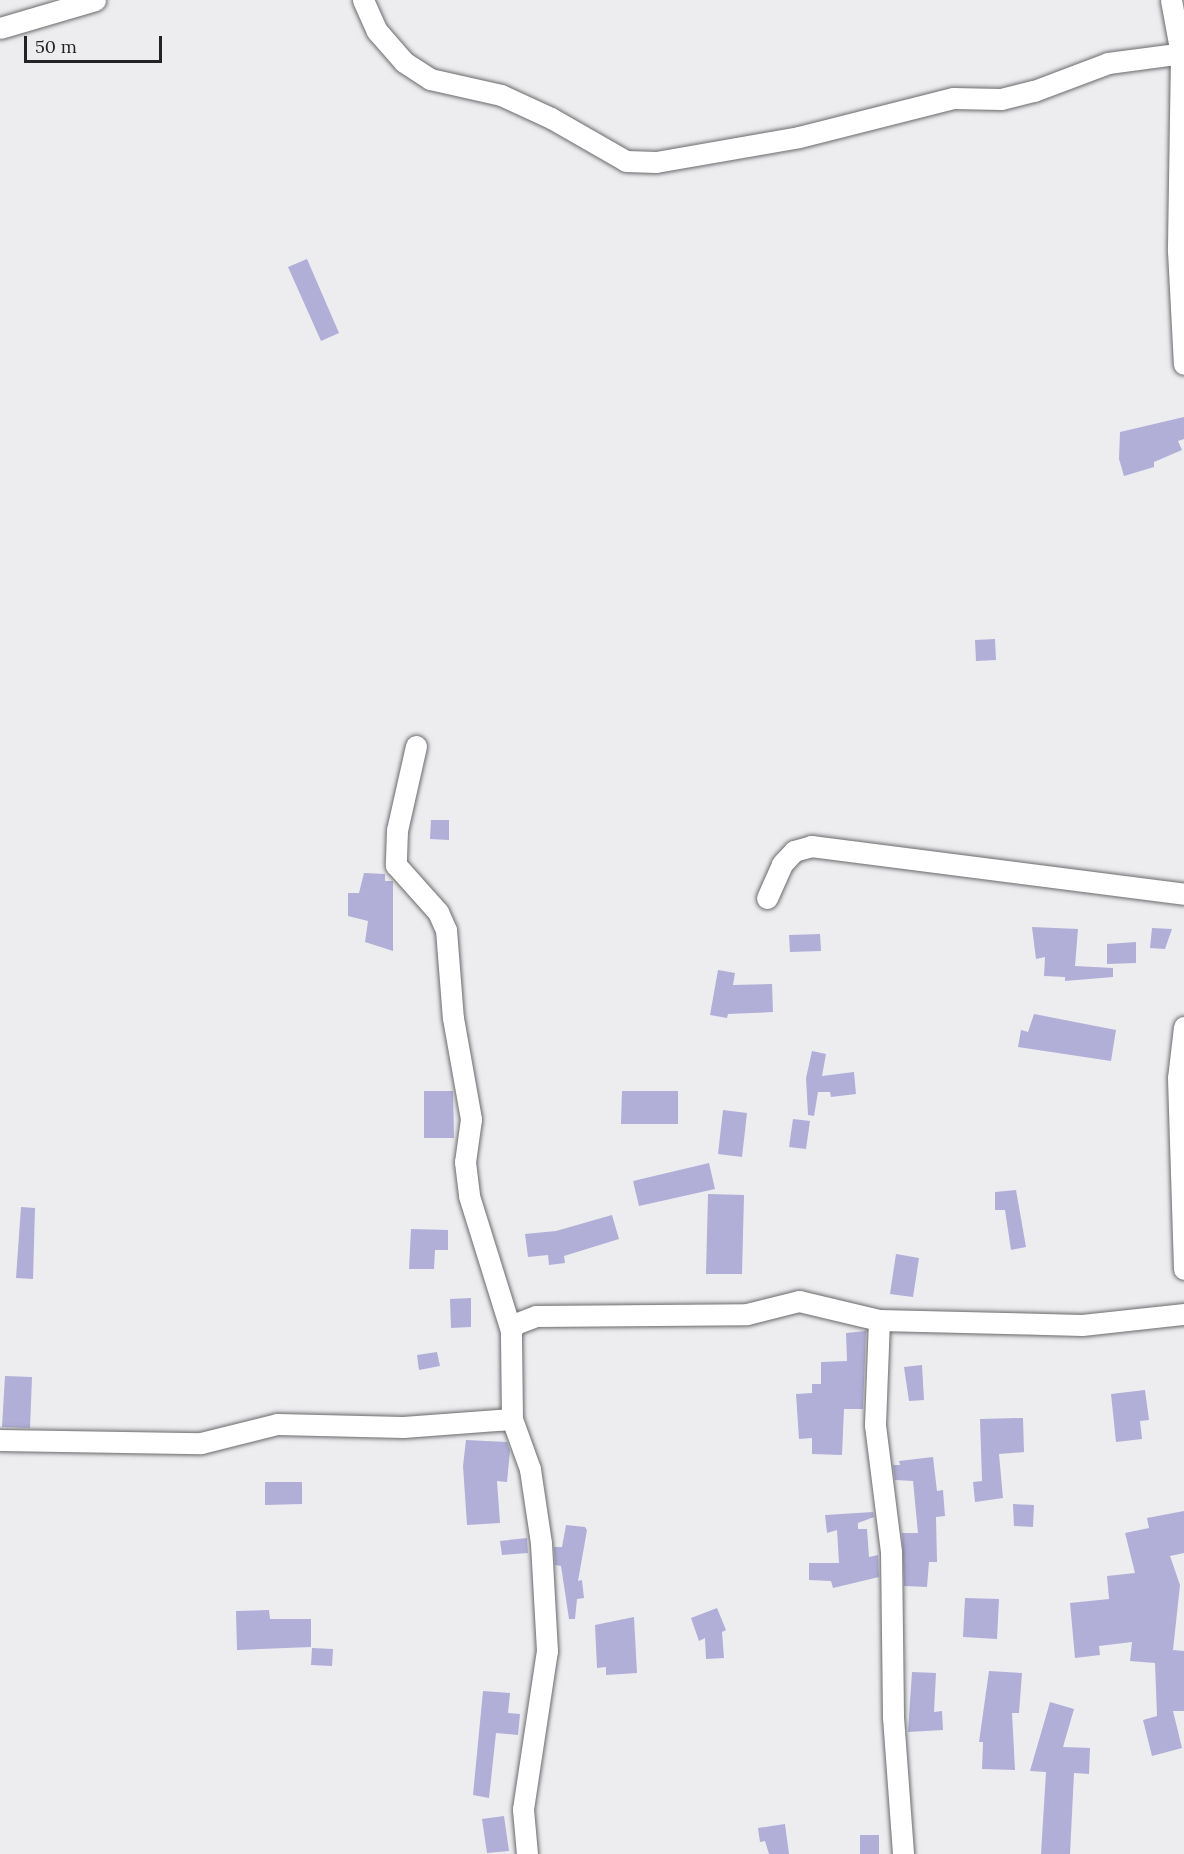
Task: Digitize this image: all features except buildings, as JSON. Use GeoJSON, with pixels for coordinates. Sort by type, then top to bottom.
{"type":"FeatureCollection","features":[{"type":"Feature","properties":{"kind":"street"},"geometry":{"type":"LineString","coordinates":[[0,28],[94,0]]}},
{"type":"Feature","properties":{"kind":"street"},"geometry":{"type":"LineString","coordinates":[[363,0],[376,31],[404,62],[430,79],[501,95],[551,118],[626,161],[656,162],[799,137],[954,98],[1001,99],[1034,91],[1108,63],[1183,53]]}},
{"type":"Feature","properties":{"kind":"street"},"geometry":{"type":"LineString","coordinates":[[1171,0],[1183,53],[1178,251],[1184,364]]}},
{"type":"Feature","properties":{"kind":"street"},"geometry":{"type":"LineString","coordinates":[[416,746],[397,830],[396,865],[438,912],[446,930],[453,1018],[471,1119],[465,1162],[469,1196],[511,1330],[512,1419],[530,1469],[541,1543],[547,1651],[523,1809],[527,1854]]}},
{"type":"Feature","properties":{"kind":"street"},"geometry":{"type":"LineString","coordinates":[[767,898],[782,864],[794,851],[811,846],[1184,894]]}},
{"type":"Feature","properties":{"kind":"street"},"geometry":{"type":"LineString","coordinates":[[1184,1027],[1181,1080],[1184,1269]]}},
{"type":"Feature","properties":{"kind":"street"},"geometry":{"type":"LineString","coordinates":[[511,1330],[521,1319],[536,1316],[747,1314],[799,1301],[879,1320],[1082,1324],[1184,1314]]}},
{"type":"Feature","properties":{"kind":"street"},"geometry":{"type":"LineString","coordinates":[[879,1320],[875,1425],[891,1551],[892,1717],[903,1854]]}},
{"type":"Feature","properties":{"kind":"street"},"geometry":{"type":"LineString","coordinates":[[0,1440],[201,1443],[277,1424],[404,1427],[512,1419]]}}]}
